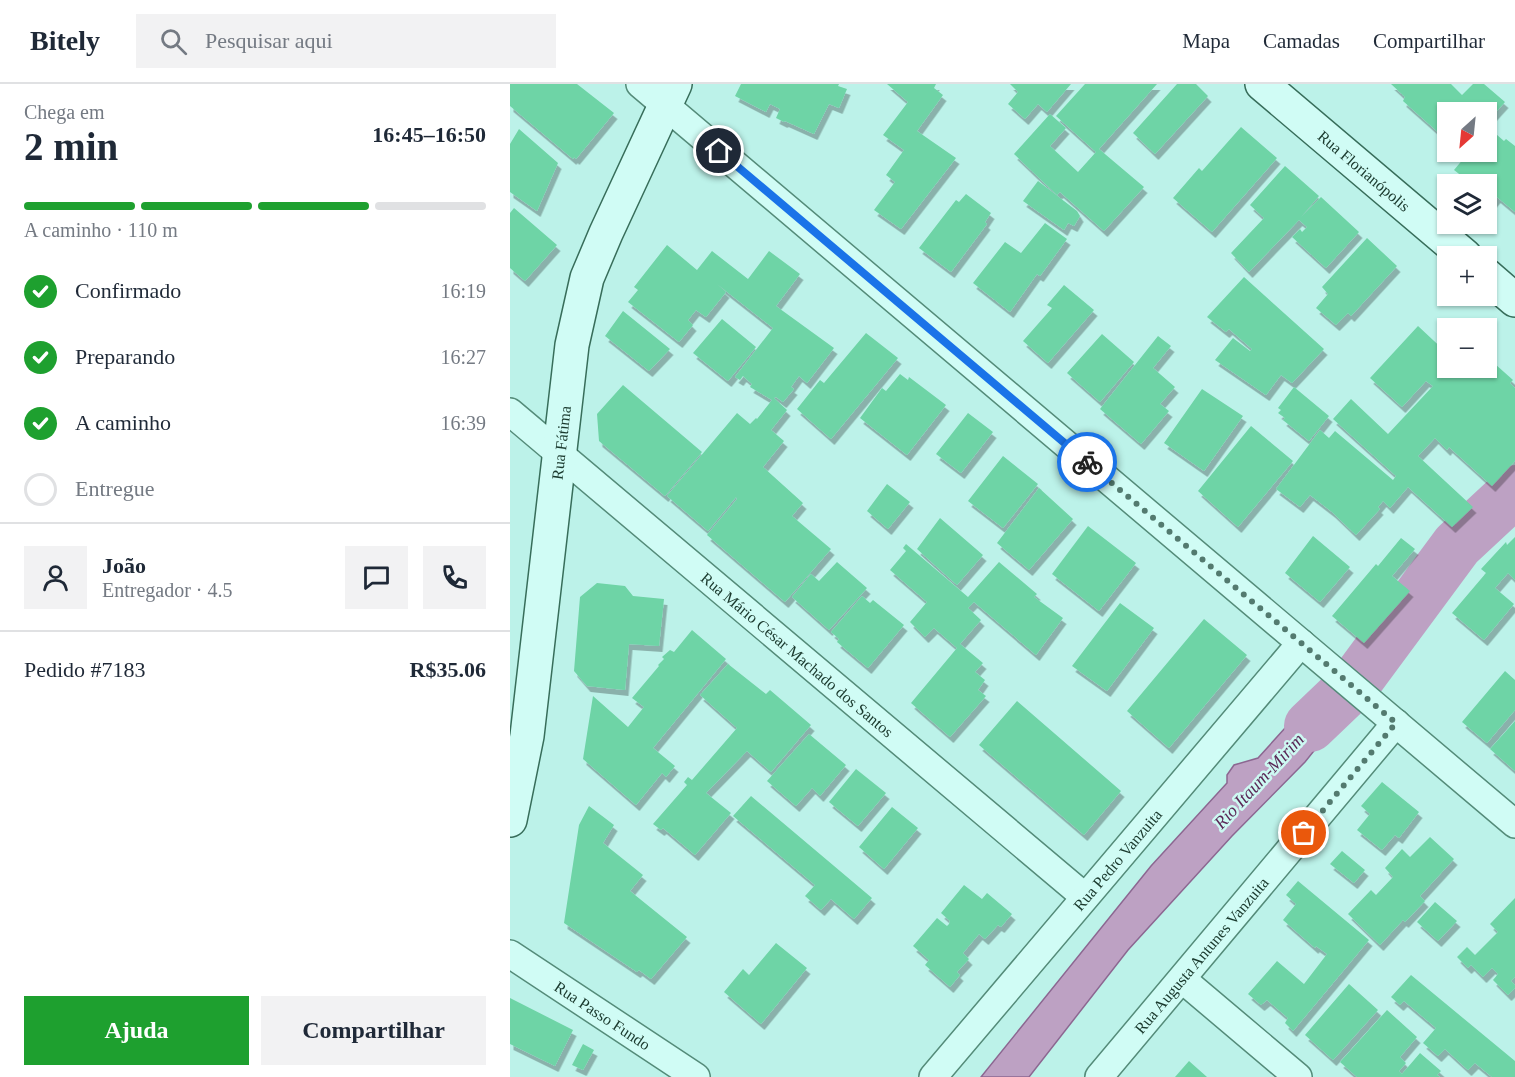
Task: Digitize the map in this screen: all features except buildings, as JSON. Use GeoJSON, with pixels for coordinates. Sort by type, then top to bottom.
{"type":"FeatureCollection","features":[{"type":"Feature","properties":{"kind":"main road","name":"Rua Florianópolis"},"geometry":{"type":"LineString","coordinates":[[1262,84],[1452,246]]}},
{"type":"Feature","properties":{"kind":"main road","name":"Rua Fátima"},"geometry":{"type":"LineString","coordinates":[[510,820],[527,736],[572,345],[587,278],[670,94]]}},
{"type":"Feature","properties":{"kind":"main road"},"geometry":{"type":"LineString","coordinates":[[1497,284],[1515,300]]}},
{"type":"Feature","properties":{"kind":"street"},"geometry":{"type":"LineString","coordinates":[[640,84],[670,94],[1301,643],[1515,824]]}},
{"type":"Feature","properties":{"kind":"street","name":"Rua Mário César Machado dos Santos"},"geometry":{"type":"LineString","coordinates":[[510,412],[1085,897]]}},
{"type":"Feature","properties":{"kind":"street","name":"Rua Pedro Vanzuita"},"geometry":{"type":"LineString","coordinates":[[933,1077],[1301,643]]}},
{"type":"Feature","properties":{"kind":"street","name":"Rua Augusta Antunes Vanzuita"},"geometry":{"type":"LineString","coordinates":[[1099,1077],[1182,979],[1386,715]]}},
{"type":"Feature","properties":{"kind":"street","name":"Rua Passo Fundo"},"geometry":{"type":"LineString","coordinates":[[510,954],[696,1077]]}},
{"type":"Feature","properties":{"kind":"street"},"geometry":{"type":"LineString","coordinates":[[1182,979],[1298,1077]]}},
{"type":"Feature","properties":{"kind":"water","name":"Rio Itaum-Mirim"},"geometry":{"type":"Polygon","coordinates":[[[1334,674],[1358,696],[1305,762],[1232,836],[1128,950],[1029,1077],[981,1077],[1151,866],[1227,783],[1227,775],[1234,765],[1258,758],[1334,674]]]}},
{"type":"Feature","properties":{"kind":"waterway","name":"Rio Itaum-Mirim"},"geometry":{"type":"LineString","coordinates":[[1310,726],[1355,683],[1457,545],[1515,491]]}},
{"type":"Feature","properties":{"kind":"way so far"},"geometry":{"type":"LineString","coordinates":[[1087,462],[1396,723],[1304,833]]}},
{"type":"Feature","properties":{"kind":"route"},"geometry":{"type":"LineString","coordinates":[[719,151],[1087,462]]}}]}
